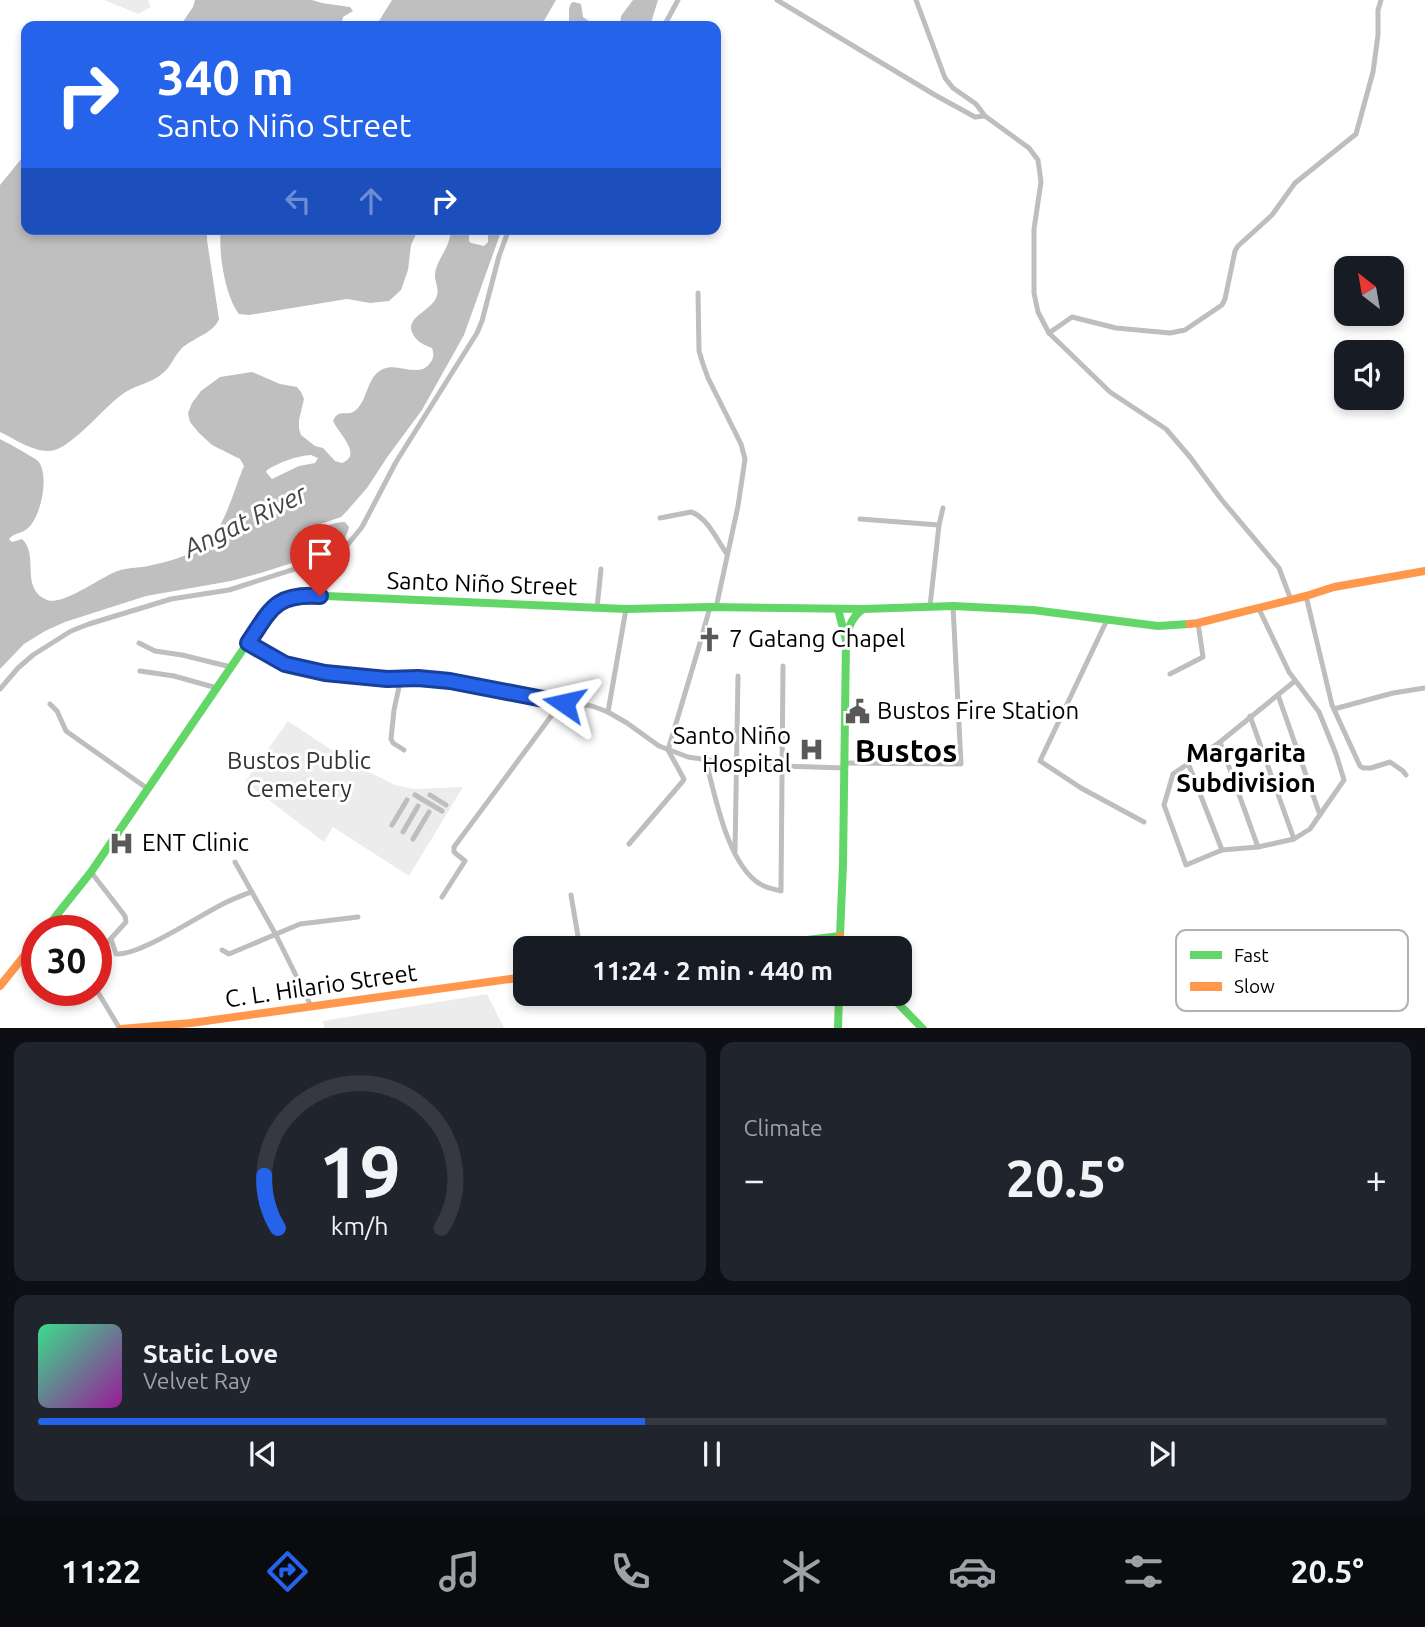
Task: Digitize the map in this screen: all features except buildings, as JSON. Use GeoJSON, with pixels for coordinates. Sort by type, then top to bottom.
{"type":"FeatureCollection","features":[{"type":"Feature","properties":{"kind":"main road","name":"Santo Niño Street"},"geometry":{"type":"LineString","coordinates":[[57,915],[91,872],[270,610],[286,598],[303,595],[626,609],[863,609],[953,606],[1032,610],[1157,626],[1198,624],[1334,587],[1425,571]]}},
{"type":"Feature","properties":{"kind":"main road"},"geometry":{"type":"LineString","coordinates":[[838,609],[846,642]]}},
{"type":"Feature","properties":{"kind":"main road"},"geometry":{"type":"LineString","coordinates":[[840,936],[846,642],[850,623],[863,609]]}},
{"type":"Feature","properties":{"kind":"main road"},"geometry":{"type":"LineString","coordinates":[[0,986],[21,960]]}},
{"type":"Feature","properties":{"kind":"main road","name":"C. L. Hilario Street"},"geometry":{"type":"LineString","coordinates":[[121,1028],[192,1026],[311,1006],[513,979]]}},
{"type":"Feature","properties":{"kind":"main road"},"geometry":{"type":"LineString","coordinates":[[838,1028],[839,1006]]}},
{"type":"Feature","properties":{"kind":"main road"},"geometry":{"type":"LineString","coordinates":[[901,1006],[923,1028]]}},
{"type":"Feature","properties":{"kind":"street"},"geometry":{"type":"LineString","coordinates":[[667,21],[678,0]]}},
{"type":"Feature","properties":{"kind":"street"},"geometry":{"type":"LineString","coordinates":[[777,0],[975,117],[985,116]]}},
{"type":"Feature","properties":{"kind":"street"},"geometry":{"type":"LineString","coordinates":[[916,0],[944,78],[976,104],[985,116],[1029,148],[1038,160],[1041,182],[1034,229],[1034,293],[1038,312],[1049,333],[1110,392],[1166,429],[1279,568],[1291,600]]}},
{"type":"Feature","properties":{"kind":"street"},"geometry":{"type":"LineString","coordinates":[[1049,333],[1072,317],[1116,328],[1170,333],[1185,330],[1222,305],[1238,246],[1272,215],[1294,183],[1356,134],[1373,72],[1381,0]]}},
{"type":"Feature","properties":{"kind":"street"},"geometry":{"type":"LineString","coordinates":[[0,689],[33,655],[80,627],[171,599],[229,590],[322,561],[345,548],[362,527],[396,462],[477,333],[507,235]]}},
{"type":"Feature","properties":{"kind":"street"},"geometry":{"type":"LineString","coordinates":[[629,844],[684,779],[668,750],[713,607],[744,476],[744,452],[702,364],[699,351],[698,293]]}},
{"type":"Feature","properties":{"kind":"street"},"geometry":{"type":"LineString","coordinates":[[930,606],[943,508]]}},
{"type":"Feature","properties":{"kind":"street"},"geometry":{"type":"LineString","coordinates":[[660,518],[695,513],[705,522],[727,554]]}},
{"type":"Feature","properties":{"kind":"street"},"geometry":{"type":"LineString","coordinates":[[860,519],[939,525]]}},
{"type":"Feature","properties":{"kind":"street"},"geometry":{"type":"LineString","coordinates":[[597,608],[601,569]]}},
{"type":"Feature","properties":{"kind":"street"},"geometry":{"type":"LineString","coordinates":[[1307,596],[1334,709],[1360,766],[1371,768],[1390,762],[1406,775]]}},
{"type":"Feature","properties":{"kind":"street"},"geometry":{"type":"LineString","coordinates":[[248,643],[285,664],[325,673],[450,681],[592,706],[627,723],[659,746],[688,757],[782,766],[961,764],[953,606]]}},
{"type":"Feature","properties":{"kind":"street"},"geometry":{"type":"LineString","coordinates":[[608,712],[626,609]]}},
{"type":"Feature","properties":{"kind":"street"},"geometry":{"type":"LineString","coordinates":[[1259,609],[1289,672],[1319,712],[1344,780],[1310,829],[1294,839],[1258,847],[1222,850],[1186,865],[1164,806],[1173,774],[1220,741],[1295,681]]}},
{"type":"Feature","properties":{"kind":"street"},"geometry":{"type":"LineString","coordinates":[[1107,620],[1040,761],[1081,788],[1144,822]]}},
{"type":"Feature","properties":{"kind":"street"},"geometry":{"type":"LineString","coordinates":[[1170,674],[1203,657],[1198,624]]}},
{"type":"Feature","properties":{"kind":"street"},"geometry":{"type":"LineString","coordinates":[[139,643],[155,651],[231,667]]}},
{"type":"Feature","properties":{"kind":"street"},"geometry":{"type":"LineString","coordinates":[[705,758],[724,828],[735,856],[761,885],[781,891],[783,666]]}},
{"type":"Feature","properties":{"kind":"street"},"geometry":{"type":"LineString","coordinates":[[140,671],[174,676],[217,688]]}},
{"type":"Feature","properties":{"kind":"street"},"geometry":{"type":"LineString","coordinates":[[735,856],[737,676]]}},
{"type":"Feature","properties":{"kind":"street"},"geometry":{"type":"LineString","coordinates":[[401,678],[391,739],[404,750]]}},
{"type":"Feature","properties":{"kind":"street"},"geometry":{"type":"LineString","coordinates":[[1334,709],[1393,693],[1425,688]]}},
{"type":"Feature","properties":{"kind":"street"},"geometry":{"type":"LineString","coordinates":[[1278,695],[1320,814]]}},
{"type":"Feature","properties":{"kind":"street"},"geometry":{"type":"LineString","coordinates":[[442,897],[465,861],[454,852],[454,847],[552,715],[564,703]]}},
{"type":"Feature","properties":{"kind":"street"},"geometry":{"type":"LineString","coordinates":[[50,704],[57,711],[66,731],[148,789]]}},
{"type":"Feature","properties":{"kind":"street"},"geometry":{"type":"LineString","coordinates":[[1250,716],[1294,839]]}},
{"type":"Feature","properties":{"kind":"street"},"geometry":{"type":"LineString","coordinates":[[1220,741],[1258,847]]}},
{"type":"Feature","properties":{"kind":"street"},"geometry":{"type":"LineString","coordinates":[[1188,762],[1222,850]]}},
{"type":"Feature","properties":{"kind":"street"},"geometry":{"type":"LineString","coordinates":[[415,795],[442,811]]}},
{"type":"Feature","properties":{"kind":"street"},"geometry":{"type":"LineString","coordinates":[[430,795],[446,804]]}},
{"type":"Feature","properties":{"kind":"street"},"geometry":{"type":"LineString","coordinates":[[392,825],[407,800]]}},
{"type":"Feature","properties":{"kind":"street"},"geometry":{"type":"LineString","coordinates":[[403,832],[418,806]]}},
{"type":"Feature","properties":{"kind":"street"},"geometry":{"type":"LineString","coordinates":[[413,839],[429,812]]}},
{"type":"Feature","properties":{"kind":"street"},"geometry":{"type":"LineString","coordinates":[[234,862],[276,935],[311,1006]]}},
{"type":"Feature","properties":{"kind":"street"},"geometry":{"type":"LineString","coordinates":[[91,872],[125,916],[126,922],[112,938]]}},
{"type":"Feature","properties":{"kind":"street"},"geometry":{"type":"LineString","coordinates":[[112,942],[116,954],[145,947],[221,905],[251,892]]}},
{"type":"Feature","properties":{"kind":"street"},"geometry":{"type":"LineString","coordinates":[[571,895],[578,936]]}},
{"type":"Feature","properties":{"kind":"street"},"geometry":{"type":"LineString","coordinates":[[222,950],[229,954],[300,924],[358,917]]}},
{"type":"Feature","properties":{"kind":"street"},"geometry":{"type":"LineString","coordinates":[[107,1006],[121,1028]]}},
{"type":"Feature","properties":{"kind":"green space"},"geometry":{"type":"Polygon","coordinates":[[[104,0],[148,0],[151,7],[138,14],[104,0]]]}},
{"type":"Feature","properties":{"kind":"green space","name":"Bustos Public Cemetery"},"geometry":{"type":"Polygon","coordinates":[[[288,721],[351,763],[395,785],[414,789],[463,787],[409,876],[333,827],[324,842],[245,782],[288,721]]]}},
{"type":"Feature","properties":{"kind":"green space"},"geometry":{"type":"Polygon","coordinates":[[[487,994],[504,1028],[325,1028],[322,1021],[487,994]]]}},
{"type":"Feature","properties":{"kind":"water"},"geometry":{"type":"Polygon","coordinates":[[[195,0],[312,0],[350,7],[353,11],[343,17],[342,21],[183,21],[195,0]]]}},
{"type":"Feature","properties":{"kind":"water"},"geometry":{"type":"Polygon","coordinates":[[[392,0],[556,0],[544,21],[379,21],[392,0]]]}},
{"type":"Feature","properties":{"kind":"water"},"geometry":{"type":"Polygon","coordinates":[[[633,0],[658,0],[652,21],[620,21],[621,16],[633,0]]]}},
{"type":"Feature","properties":{"kind":"water"},"geometry":{"type":"Polygon","coordinates":[[[571,3],[581,4],[583,17],[589,21],[569,21],[571,3]]]}},
{"type":"Feature","properties":{"kind":"water"},"geometry":{"type":"Polygon","coordinates":[[[21,159],[21,235],[207,235],[219,319],[216,324],[182,348],[158,377],[125,392],[71,441],[55,450],[26,446],[0,432],[0,185],[21,159]]]}},
{"type":"Feature","properties":{"kind":"water"},"geometry":{"type":"Polygon","coordinates":[[[220,235],[416,235],[401,290],[389,301],[370,303],[347,299],[249,315],[239,314],[230,296],[220,235]]]}},
{"type":"Feature","properties":{"kind":"water","name":"Angat River"},"geometry":{"type":"Polygon","coordinates":[[[450,235],[469,235],[471,243],[484,246],[488,242],[488,235],[500,235],[464,335],[422,410],[367,488],[346,512],[341,517],[306,529],[306,532],[345,522],[349,527],[348,531],[336,546],[323,553],[264,572],[231,581],[146,596],[65,622],[24,644],[0,669],[0,439],[36,459],[42,467],[44,485],[37,515],[28,528],[9,539],[12,542],[22,539],[27,546],[34,588],[47,600],[62,599],[118,571],[158,564],[193,552],[207,543],[219,527],[244,466],[240,459],[212,445],[190,422],[188,413],[201,391],[220,377],[252,372],[280,384],[297,387],[304,399],[299,420],[301,435],[315,446],[323,448],[335,461],[342,463],[348,459],[350,450],[333,421],[335,417],[356,410],[373,377],[383,369],[395,367],[420,370],[432,359],[432,348],[422,344],[411,330],[414,320],[436,298],[438,292],[435,271],[450,235]],[[311,455],[294,458],[277,464],[266,472],[272,479],[299,466],[315,463],[318,458],[311,455]]]}},
{"type":"Feature","properties":{"kind":"traffic: fast"},"geometry":{"type":"LineString","coordinates":[[57,915],[91,872],[270,610],[285,600],[303,595],[626,609],[863,609]]}},
{"type":"Feature","properties":{"kind":"traffic: fast"},"geometry":{"type":"LineString","coordinates":[[840,936],[846,641],[856,615],[863,609],[953,606],[1033,610],[1158,626],[1189,624]]}},
{"type":"Feature","properties":{"kind":"traffic: fast"},"geometry":{"type":"LineString","coordinates":[[838,609],[846,640]]}},
{"type":"Feature","properties":{"kind":"traffic: fast"},"geometry":{"type":"LineString","coordinates":[[838,1028],[839,1006]]}},
{"type":"Feature","properties":{"kind":"traffic: fast"},"geometry":{"type":"LineString","coordinates":[[901,1006],[922,1028]]}},
{"type":"Feature","properties":{"kind":"traffic: slow"},"geometry":{"type":"LineString","coordinates":[[1189,624],[1334,587],[1425,571]]}},
{"type":"Feature","properties":{"kind":"traffic: slow"},"geometry":{"type":"LineString","coordinates":[[0,986],[21,960]]}},
{"type":"Feature","properties":{"kind":"traffic: slow"},"geometry":{"type":"LineString","coordinates":[[133,1028],[191,1023],[513,979]]}},
{"type":"Feature","properties":{"kind":"place","name":"7 Gatang Chapel"},"geometry":{"type":"Point","coordinates":[709,639]}},
{"type":"Feature","properties":{"kind":"place","name":"Bustos Fire Station"},"geometry":{"type":"Point","coordinates":[857,711]}},
{"type":"Feature","properties":{"kind":"place","name":"Santo Niño Hospital"},"geometry":{"type":"Point","coordinates":[811,750]}},
{"type":"Feature","properties":{"kind":"place","name":"ENT Clinic"},"geometry":{"type":"Point","coordinates":[122,843]}},
{"type":"Feature","properties":{"kind":"district","name":"Bustos"},"geometry":{"type":"Point","coordinates":[906,751]}},
{"type":"Feature","properties":{"kind":"district","name":"Margarita Subdivision"},"geometry":{"type":"Point","coordinates":[1246,768]}},
{"type":"Feature","properties":{"kind":"route"},"geometry":{"type":"LineString","coordinates":[[320,596],[294,596],[277,603],[248,643],[285,664],[325,673],[450,681],[564,703]]}}]}
